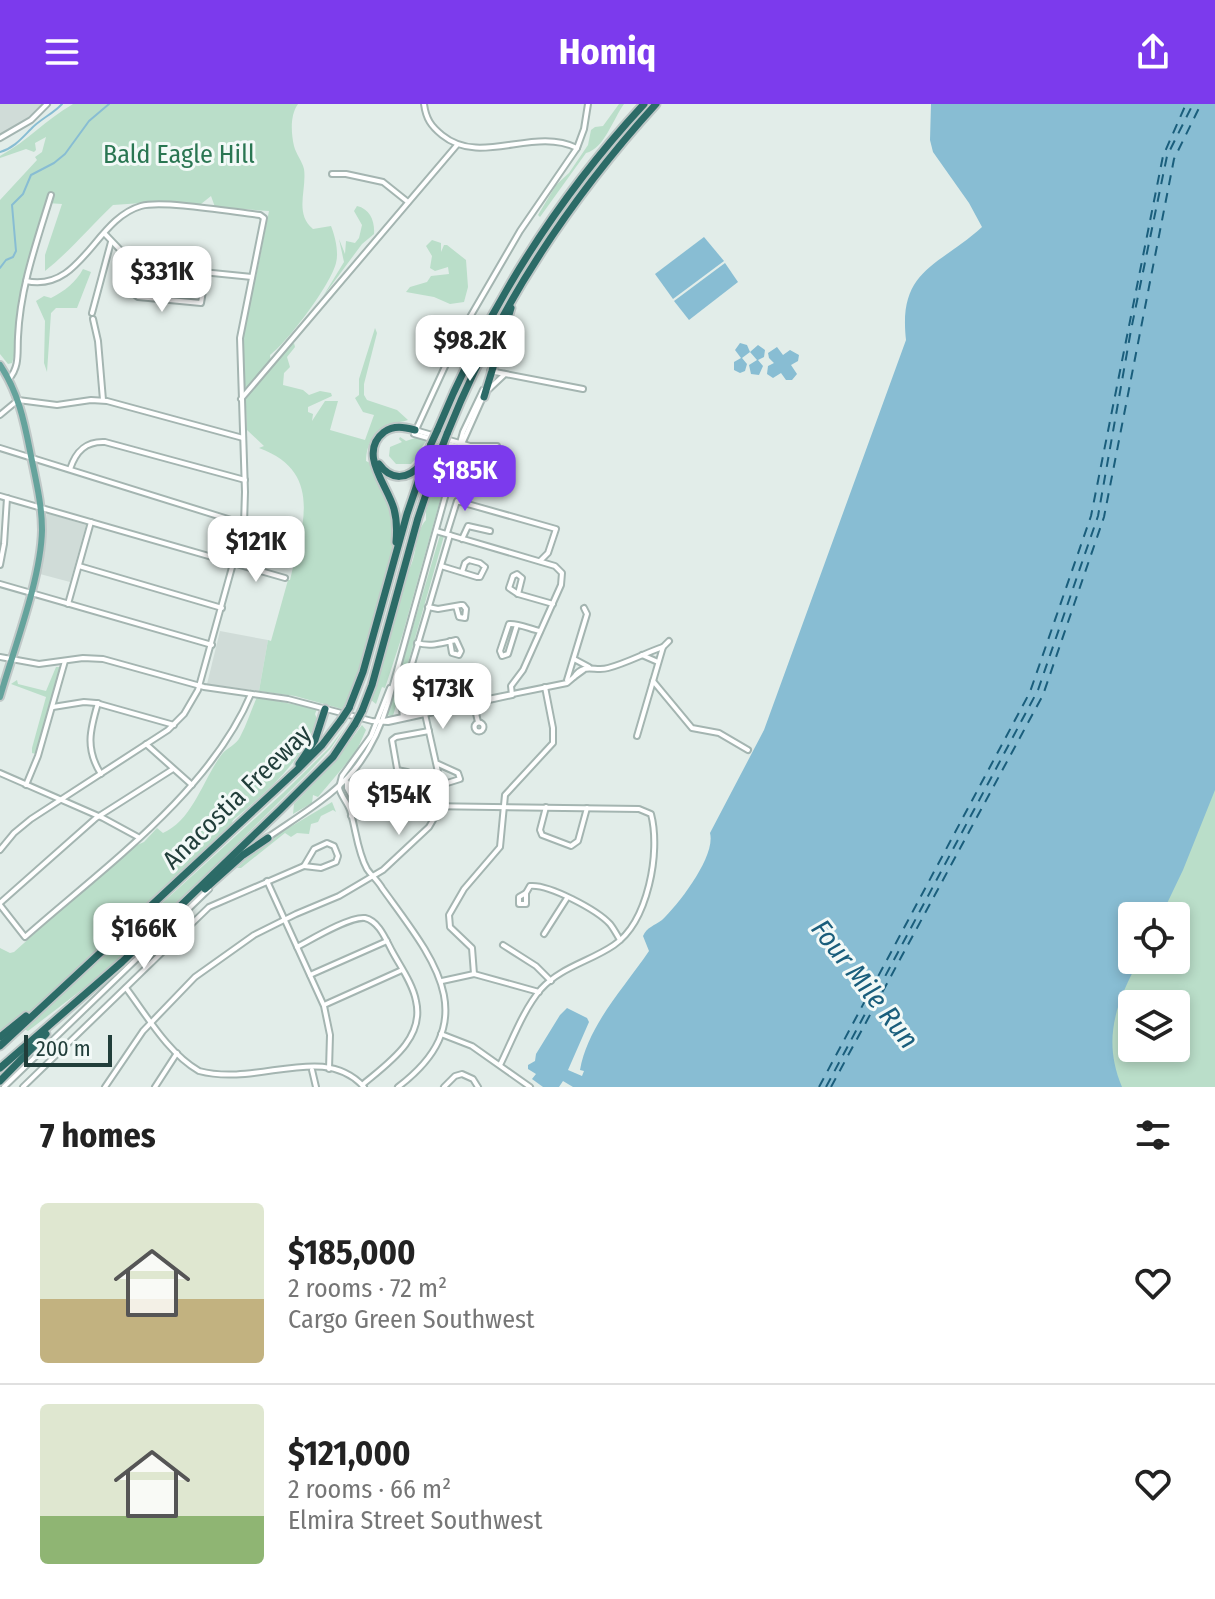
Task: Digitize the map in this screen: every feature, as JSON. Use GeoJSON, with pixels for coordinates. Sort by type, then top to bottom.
{"type":"FeatureCollection","features":[{"type":"Feature","properties":{"kind":"highway","name":"Anacostia Freeway"},"geometry":{"type":"LineString","coordinates":[[0,1046],[266,800],[315,753],[341,720],[363,672],[430,444],[509,277],[539,228],[644,104]]}},
{"type":"Feature","properties":{"kind":"highway","name":"Anacostia Freeway"},"geometry":{"type":"LineString","coordinates":[[0,1068],[157,929],[337,752],[360,718],[374,680],[418,518],[442,447],[493,334],[524,277],[560,223],[605,162],[656,104]]}},
{"type":"Feature","properties":{"kind":"highway"},"geometry":{"type":"LineString","coordinates":[[484,397],[513,303],[560,223]]}},
{"type":"Feature","properties":{"kind":"highway"},"geometry":{"type":"LineString","coordinates":[[381,608],[396,544],[396,523],[391,500],[374,460],[374,447],[380,436],[390,429],[401,427],[414,432]]}},
{"type":"Feature","properties":{"kind":"highway"},"geometry":{"type":"LineString","coordinates":[[414,432],[396,431],[382,439],[376,456],[386,473],[397,477],[412,474],[421,464],[430,444]]}},
{"type":"Feature","properties":{"kind":"highway"},"geometry":{"type":"LineString","coordinates":[[266,800],[309,750],[325,709]]}},
{"type":"Feature","properties":{"kind":"highway"},"geometry":{"type":"LineString","coordinates":[[157,929],[243,855],[268,838]]}},
{"type":"Feature","properties":{"kind":"highway"},"geometry":{"type":"LineString","coordinates":[[0,1037],[72,980]]}},
{"type":"Feature","properties":{"kind":"highway"},"geometry":{"type":"LineString","coordinates":[[0,1081],[81,998]]}},
{"type":"Feature","properties":{"kind":"main road"},"geometry":{"type":"LineString","coordinates":[[0,365],[18,400],[41,507],[40,548],[0,697]]}},
{"type":"Feature","properties":{"kind":"street"},"geometry":{"type":"LineString","coordinates":[[0,138],[31,120],[47,104]]}},
{"type":"Feature","properties":{"kind":"street"},"geometry":{"type":"LineString","coordinates":[[424,104],[429,124],[457,145],[474,149],[548,140],[577,148]]}},
{"type":"Feature","properties":{"kind":"street"},"geometry":{"type":"LineString","coordinates":[[494,457],[477,449],[414,432],[456,342],[502,262],[577,148],[588,104]]}},
{"type":"Feature","properties":{"kind":"street"},"geometry":{"type":"LineString","coordinates":[[241,399],[457,145]]}},
{"type":"Feature","properties":{"kind":"street"},"geometry":{"type":"LineString","coordinates":[[332,174],[383,182],[408,202]]}},
{"type":"Feature","properties":{"kind":"street"},"geometry":{"type":"LineString","coordinates":[[9,379],[17,363],[26,281],[51,195]]}},
{"type":"Feature","properties":{"kind":"street"},"geometry":{"type":"LineString","coordinates":[[2,846],[27,822],[174,725],[189,708],[200,686],[244,524],[240,329],[264,220],[261,215],[148,205],[125,214],[60,278],[45,283],[26,281]]}},
{"type":"Feature","properties":{"kind":"street"},"geometry":{"type":"LineString","coordinates":[[105,234],[133,262],[147,267],[252,277]]}},
{"type":"Feature","properties":{"kind":"street"},"geometry":{"type":"LineString","coordinates":[[103,400],[93,316],[112,241]]}},
{"type":"Feature","properties":{"kind":"street"},"geometry":{"type":"LineString","coordinates":[[109,255],[118,248]]}},
{"type":"Feature","properties":{"kind":"street"},"geometry":{"type":"LineString","coordinates":[[147,267],[134,289],[138,297],[201,303],[206,273]]}},
{"type":"Feature","properties":{"kind":"street"},"geometry":{"type":"LineString","coordinates":[[4,1087],[196,901],[268,838],[339,788],[368,752],[395,674],[467,422],[491,370],[583,389]]}},
{"type":"Feature","properties":{"kind":"street"},"geometry":{"type":"LineString","coordinates":[[461,445],[484,397],[508,373]]}},
{"type":"Feature","properties":{"kind":"street"},"geometry":{"type":"LineString","coordinates":[[0,415],[18,400],[57,405],[103,400],[243,438]]}},
{"type":"Feature","properties":{"kind":"street"},"geometry":{"type":"LineString","coordinates":[[467,433],[477,449]]}},
{"type":"Feature","properties":{"kind":"street"},"geometry":{"type":"LineString","coordinates":[[70,470],[74,458],[82,449],[93,442],[105,442],[245,480]]}},
{"type":"Feature","properties":{"kind":"street"},"geometry":{"type":"LineString","coordinates":[[458,457],[477,449],[497,446]]}},
{"type":"Feature","properties":{"kind":"street"},"geometry":{"type":"LineString","coordinates":[[0,448],[244,524]]}},
{"type":"Feature","properties":{"kind":"street"},"geometry":{"type":"LineString","coordinates":[[0,496],[285,578]]}},
{"type":"Feature","properties":{"kind":"street"},"geometry":{"type":"LineString","coordinates":[[0,565],[7,498]]}},
{"type":"Feature","properties":{"kind":"street"},"geometry":{"type":"LineString","coordinates":[[404,718],[403,695],[457,501],[556,529],[548,553],[540,561]]}},
{"type":"Feature","properties":{"kind":"street"},"geometry":{"type":"LineString","coordinates":[[68,604],[91,522]]}},
{"type":"Feature","properties":{"kind":"street"},"geometry":{"type":"LineString","coordinates":[[462,539],[468,526],[490,531]]}},
{"type":"Feature","properties":{"kind":"street"},"geometry":{"type":"LineString","coordinates":[[436,531],[557,566],[563,575],[523,670],[511,686],[512,695]]}},
{"type":"Feature","properties":{"kind":"street"},"geometry":{"type":"LineString","coordinates":[[440,566],[480,577],[485,567],[469,560],[465,562],[462,572]]}},
{"type":"Feature","properties":{"kind":"street"},"geometry":{"type":"LineString","coordinates":[[79,566],[222,608]]}},
{"type":"Feature","properties":{"kind":"street"},"geometry":{"type":"LineString","coordinates":[[518,594],[522,578],[516,574],[509,588],[518,594],[553,604]]}},
{"type":"Feature","properties":{"kind":"street"},"geometry":{"type":"LineString","coordinates":[[0,584],[212,645]]}},
{"type":"Feature","properties":{"kind":"street"},"geometry":{"type":"LineString","coordinates":[[428,607],[456,606]]}},
{"type":"Feature","properties":{"kind":"street"},"geometry":{"type":"LineString","coordinates":[[567,683],[587,614],[584,608]]}},
{"type":"Feature","properties":{"kind":"street"},"geometry":{"type":"LineString","coordinates":[[517,625],[508,654],[502,656],[500,651],[510,624],[517,625],[540,631]]}},
{"type":"Feature","properties":{"kind":"street"},"geometry":{"type":"LineString","coordinates":[[417,643],[428,646],[450,641]]}},
{"type":"Feature","properties":{"kind":"street"},"geometry":{"type":"LineString","coordinates":[[0,657],[39,664],[83,658],[107,660],[200,686],[288,699],[379,722],[567,683],[577,672],[587,668],[607,669],[663,647],[669,641]]}},
{"type":"Feature","properties":{"kind":"street"},"geometry":{"type":"LineString","coordinates":[[637,736],[663,647]]}},
{"type":"Feature","properties":{"kind":"street"},"geometry":{"type":"LineString","coordinates":[[642,655],[659,662]]}},
{"type":"Feature","properties":{"kind":"street"},"geometry":{"type":"LineString","coordinates":[[574,659],[587,668]]}},
{"type":"Feature","properties":{"kind":"street"},"geometry":{"type":"LineString","coordinates":[[26,785],[38,756],[65,661]]}},
{"type":"Feature","properties":{"kind":"street"},"geometry":{"type":"LineString","coordinates":[[403,695],[410,697],[421,695],[443,690],[444,683],[439,680],[423,684],[421,695]]}},
{"type":"Feature","properties":{"kind":"street"},"geometry":{"type":"LineString","coordinates":[[653,681],[692,728],[720,734],[748,750]]}},
{"type":"Feature","properties":{"kind":"street"},"geometry":{"type":"LineString","coordinates":[[474,974],[472,948],[450,927],[448,918],[464,889],[499,849],[505,795],[553,743],[545,687]]}},
{"type":"Feature","properties":{"kind":"street"},"geometry":{"type":"LineString","coordinates":[[173,769],[99,816],[0,904],[25,937],[192,786],[225,742],[251,694]]}},
{"type":"Feature","properties":{"kind":"street"},"geometry":{"type":"LineString","coordinates":[[53,707],[98,703],[174,725]]}},
{"type":"Feature","properties":{"kind":"street"},"geometry":{"type":"LineString","coordinates":[[98,703],[89,743],[91,756],[101,774]]}},
{"type":"Feature","properties":{"kind":"street"},"geometry":{"type":"LineString","coordinates":[[474,703],[478,722]]}},
{"type":"Feature","properties":{"kind":"street"},"geometry":{"type":"LineString","coordinates":[[425,713],[436,763],[442,783],[460,779],[458,773],[436,763]]}},
{"type":"Feature","properties":{"kind":"street"},"geometry":{"type":"LineString","coordinates":[[360,718],[370,729],[368,741]]}},
{"type":"Feature","properties":{"kind":"street"},"geometry":{"type":"LineString","coordinates":[[379,722],[342,776],[339,788],[368,872],[374,876],[431,957],[442,981],[445,1004],[441,1034],[423,1065],[398,1087]]}},
{"type":"Feature","properties":{"kind":"street"},"geometry":{"type":"LineString","coordinates":[[397,770],[393,739],[429,731]]}},
{"type":"Feature","properties":{"kind":"street"},"geometry":{"type":"LineString","coordinates":[[146,744],[192,786]]}},
{"type":"Feature","properties":{"kind":"street"},"geometry":{"type":"LineString","coordinates":[[0,773],[99,816],[138,837]]}},
{"type":"Feature","properties":{"kind":"street"},"geometry":{"type":"LineString","coordinates":[[348,779],[347,787],[358,812],[351,816]]}},
{"type":"Feature","properties":{"kind":"street"},"geometry":{"type":"LineString","coordinates":[[328,797],[343,797],[350,793]]}},
{"type":"Feature","properties":{"kind":"street"},"geometry":{"type":"LineString","coordinates":[[105,1087],[151,1022],[182,989],[218,958],[283,919],[339,896],[374,876],[429,827],[436,815],[436,804]]}},
{"type":"Feature","properties":{"kind":"street"},"geometry":{"type":"LineString","coordinates":[[357,805],[643,809],[652,818],[652,860],[647,890],[637,918],[620,940],[576,964],[539,992],[500,1065]]}},
{"type":"Feature","properties":{"kind":"street"},"geometry":{"type":"LineString","coordinates":[[546,807],[541,834],[571,846],[578,841],[587,808]]}},
{"type":"Feature","properties":{"kind":"street"},"geometry":{"type":"LineString","coordinates":[[23,1087],[209,907],[304,866],[321,868],[335,863],[338,856],[334,846],[327,843],[315,848],[304,866]]}},
{"type":"Feature","properties":{"kind":"street"},"geometry":{"type":"LineString","coordinates":[[267,881],[324,1005],[330,1035],[329,1069]]}},
{"type":"Feature","properties":{"kind":"street"},"geometry":{"type":"LineString","coordinates":[[526,893],[528,888],[535,885],[585,906],[607,921],[620,940]]}},
{"type":"Feature","properties":{"kind":"street"},"geometry":{"type":"LineString","coordinates":[[544,934],[567,898]]}},
{"type":"Feature","properties":{"kind":"street"},"geometry":{"type":"LineString","coordinates":[[283,1076],[329,1069],[347,1073],[363,1086],[399,1053],[413,1032],[416,1001],[375,923],[367,918],[356,919],[297,947]]}},
{"type":"Feature","properties":{"kind":"street"},"geometry":{"type":"LineString","coordinates":[[310,975],[387,941]]}},
{"type":"Feature","properties":{"kind":"street"},"geometry":{"type":"LineString","coordinates":[[503,945],[536,966],[551,981]]}},
{"type":"Feature","properties":{"kind":"street"},"geometry":{"type":"LineString","coordinates":[[324,1005],[402,970]]}},
{"type":"Feature","properties":{"kind":"street"},"geometry":{"type":"LineString","coordinates":[[442,981],[474,974],[539,992]]}},
{"type":"Feature","properties":{"kind":"street"},"geometry":{"type":"LineString","coordinates":[[126,988],[177,1053],[197,1070],[229,1081]]}},
{"type":"Feature","properties":{"kind":"street"},"geometry":{"type":"LineString","coordinates":[[441,1034],[465,1042],[530,1087]]}},
{"type":"Feature","properties":{"kind":"street"},"geometry":{"type":"LineString","coordinates":[[155,1087],[177,1053]]}},
{"type":"Feature","properties":{"kind":"street"},"geometry":{"type":"LineString","coordinates":[[312,1070],[316,1087]]}},
{"type":"Feature","properties":{"kind":"street"},"geometry":{"type":"LineString","coordinates":[[444,1087],[455,1076],[462,1074],[473,1079],[478,1087]]}},
{"type":"Feature","properties":{"kind":"shaded area"},"geometry":{"type":"Polygon","coordinates":[[[0,104],[44,104],[30,118],[0,136],[0,104]]]}},
{"type":"Feature","properties":{"kind":"shaded area"},"geometry":{"type":"Polygon","coordinates":[[[47,513],[86,525],[70,582],[40,574],[47,513]]]}},
{"type":"Feature","properties":{"kind":"shaded area"},"geometry":{"type":"Polygon","coordinates":[[[220,631],[268,640],[259,691],[207,684],[220,631]]]}},
{"type":"Feature","properties":{"kind":"green space","name":"Bald Eagle Hill"},"geometry":{"type":"Polygon","coordinates":[[[73,104],[298,104],[292,130],[294,146],[304,169],[304,216],[313,229],[331,226],[337,259],[318,298],[270,355],[271,364],[294,343],[295,347],[287,357],[290,367],[284,373],[283,385],[303,390],[309,395],[320,391],[331,393],[332,396],[308,407],[308,412],[313,414],[312,421],[325,401],[338,401],[330,430],[365,440],[374,415],[363,412],[355,398],[359,395],[359,379],[375,328],[377,333],[364,395],[367,400],[397,410],[408,420],[380,430],[368,449],[366,461],[376,466],[399,530],[353,691],[342,709],[295,696],[259,691],[268,640],[271,641],[300,541],[304,504],[301,487],[293,471],[280,458],[259,448],[264,446],[247,430],[242,315],[256,277],[269,211],[215,207],[211,196],[201,204],[190,206],[157,202],[113,205],[45,271],[45,255],[62,204],[47,203],[23,281],[15,338],[16,357],[8,364],[0,354],[0,200],[37,160],[35,157],[42,152],[46,137],[35,143],[34,152],[26,149],[0,156],[73,104]]]}},
{"type":"Feature","properties":{"kind":"green space"},"geometry":{"type":"Polygon","coordinates":[[[619,104],[624,104],[603,140],[586,153],[540,217],[538,215],[556,185],[569,173],[588,145],[591,130],[603,126],[619,104]]]}},
{"type":"Feature","properties":{"kind":"green space"},"geometry":{"type":"Polygon","coordinates":[[[357,206],[371,216],[374,234],[362,244],[322,298],[344,262],[339,239],[345,254],[346,241],[355,243],[359,238],[362,225],[354,211],[357,206]]]}},
{"type":"Feature","properties":{"kind":"green space"},"geometry":{"type":"Polygon","coordinates":[[[432,240],[441,243],[441,252],[447,245],[466,260],[468,287],[464,302],[450,304],[434,297],[406,292],[410,287],[427,282],[431,276],[449,274],[448,267],[435,271],[430,268],[432,256],[426,246],[432,240]]]}},
{"type":"Feature","properties":{"kind":"green space"},"geometry":{"type":"Polygon","coordinates":[[[83,269],[91,272],[77,308],[56,308],[51,313],[47,372],[44,363],[45,321],[36,301],[61,292],[83,269]]]}},
{"type":"Feature","properties":{"kind":"green space"},"geometry":{"type":"Polygon","coordinates":[[[400,437],[406,441],[418,437],[427,440],[411,464],[396,464],[389,456],[390,447],[402,442],[400,437]]]}},
{"type":"Feature","properties":{"kind":"green space"},"geometry":{"type":"Polygon","coordinates":[[[447,446],[453,448],[453,454],[403,633],[385,688],[382,687],[376,704],[371,700],[447,446]]]}},
{"type":"Feature","properties":{"kind":"green space"},"geometry":{"type":"Polygon","coordinates":[[[440,535],[444,536],[393,716],[387,715],[440,535]]]}},
{"type":"Feature","properties":{"kind":"green space"},"geometry":{"type":"Polygon","coordinates":[[[56,667],[61,667],[36,754],[32,753],[46,697],[11,684],[17,680],[18,684],[46,691],[56,667]]]}},
{"type":"Feature","properties":{"kind":"green space"},"geometry":{"type":"Polygon","coordinates":[[[257,697],[317,709],[317,719],[303,749],[271,787],[233,820],[125,928],[0,1040],[0,948],[14,952],[130,848],[144,842],[157,828],[163,833],[182,819],[222,754],[238,740],[257,697]]]}},
{"type":"Feature","properties":{"kind":"green space"},"geometry":{"type":"Polygon","coordinates":[[[362,725],[366,730],[356,752],[318,797],[313,795],[312,803],[293,814],[294,804],[333,764],[362,725]]]}},
{"type":"Feature","properties":{"kind":"green space"},"geometry":{"type":"Polygon","coordinates":[[[345,727],[331,748],[309,772],[151,930],[105,972],[28,1031],[24,1029],[283,793],[329,748],[345,727]]]}},
{"type":"Feature","properties":{"kind":"green space"},"geometry":{"type":"Polygon","coordinates":[[[1215,788],[1215,1087],[1114,1087],[1106,1070],[1118,992],[1118,1062],[1190,1062],[1190,990],[1119,990],[1126,974],[1190,974],[1190,902],[1159,902],[1215,788]]]}},
{"type":"Feature","properties":{"kind":"green space"},"geometry":{"type":"Polygon","coordinates":[[[332,802],[336,812],[333,810],[311,824],[309,834],[297,833],[291,837],[285,833],[237,868],[265,842],[332,802]]]}},
{"type":"Feature","properties":{"kind":"water","name":"Four Mile Run"},"geometry":{"type":"Polygon","coordinates":[[[931,104],[1215,104],[1215,790],[1168,902],[1118,902],[1118,974],[1132,974],[1124,990],[1118,990],[1114,1022],[1113,1053],[1122,1087],[573,1087],[563,1081],[559,1087],[543,1087],[532,1079],[536,1074],[528,1069],[528,1065],[535,1061],[536,1054],[560,1015],[567,1008],[589,1022],[568,1070],[582,1076],[584,1071],[580,1070],[584,1053],[599,1022],[649,951],[643,936],[669,913],[702,866],[710,833],[764,730],[906,340],[908,298],[924,272],[982,227],[933,152],[930,140],[931,104]]]}},
{"type":"Feature","properties":{"kind":"water"},"geometry":{"type":"Polygon","coordinates":[[[704,237],[724,261],[673,299],[655,274],[704,237]]]}},
{"type":"Feature","properties":{"kind":"water"},"geometry":{"type":"Polygon","coordinates":[[[725,263],[738,282],[689,320],[674,301],[725,263]]]}},
{"type":"Feature","properties":{"kind":"water"},"geometry":{"type":"Polygon","coordinates":[[[740,343],[747,345],[750,352],[742,358],[747,364],[745,371],[740,373],[734,370],[734,362],[741,358],[735,350],[740,343]]]}},
{"type":"Feature","properties":{"kind":"water"},"geometry":{"type":"Polygon","coordinates":[[[758,345],[765,350],[764,357],[758,360],[763,366],[759,375],[751,374],[749,365],[757,360],[750,352],[758,345]]]}},
{"type":"Feature","properties":{"kind":"water"},"geometry":{"type":"Polygon","coordinates":[[[777,347],[783,355],[790,350],[799,355],[798,361],[791,365],[797,374],[792,380],[786,380],[781,373],[773,378],[767,374],[768,366],[774,363],[768,353],[777,347]]]}},
{"type":"Feature","properties":{"kind":"waterway"},"geometry":{"type":"LineString","coordinates":[[0,152],[14,145],[62,104]]}},
{"type":"Feature","properties":{"kind":"waterway"},"geometry":{"type":"LineString","coordinates":[[0,268],[16,251],[12,205],[23,194],[31,175],[65,154],[89,121],[109,104]]}},
{"type":"Feature","properties":{"kind":"ferry route"},"geometry":{"type":"LineString","coordinates":[[819,1087],[1030,692],[1091,516],[1163,156],[1186,104]]}},
{"type":"Feature","properties":{"kind":"ferry route"},"geometry":{"type":"LineString","coordinates":[[826,1087],[1038,690],[1098,516],[1131,330],[1167,156],[1193,104]]}},
{"type":"Feature","properties":{"kind":"ferry route"},"geometry":{"type":"LineString","coordinates":[[831,1087],[1043,695],[1104,517],[1174,159],[1201,104]]}}]}
